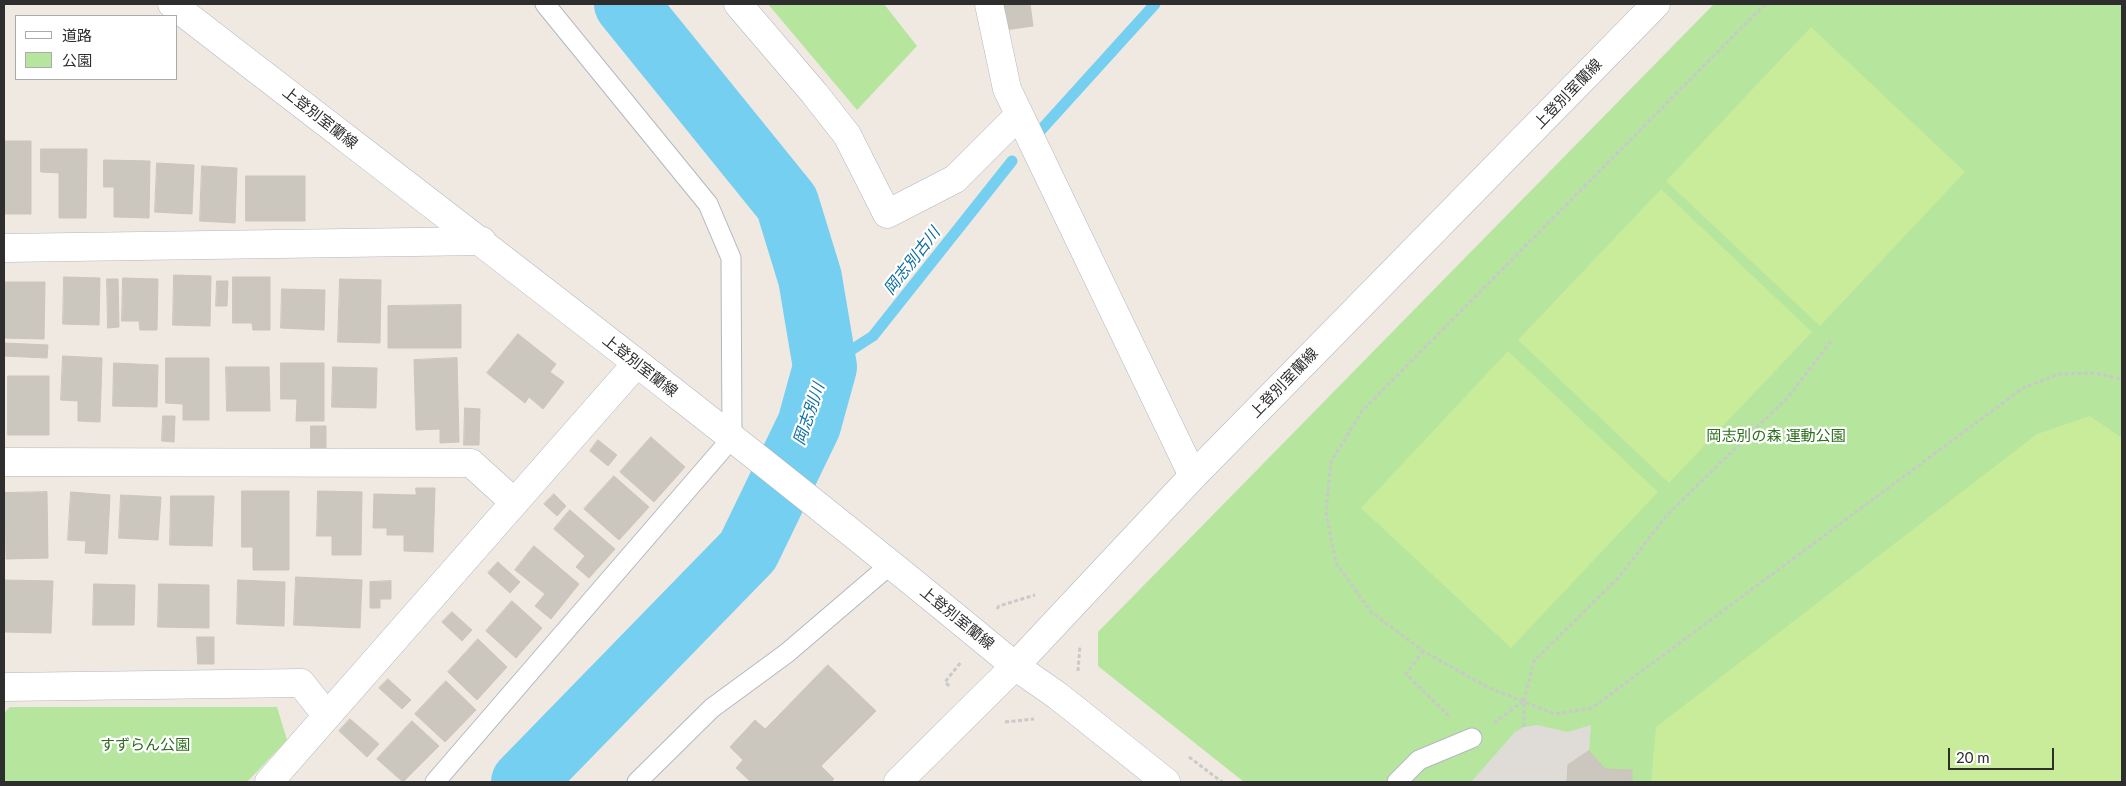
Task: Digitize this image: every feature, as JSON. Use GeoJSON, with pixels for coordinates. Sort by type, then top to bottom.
{"type":"FeatureCollection","features":[{"type":"Feature","properties":{"kind":"street","name":"上登別室蘭線"},"geometry":{"type":"LineString","coordinates":[[172,4],[637,362],[863,541],[1015,666],[1193,476],[1656,4]]}},
{"type":"Feature","properties":{"kind":"street"},"geometry":{"type":"LineString","coordinates":[[738,4],[847,135],[887,214],[955,179],[1019,115]]}},
{"type":"Feature","properties":{"kind":"street"},"geometry":{"type":"LineString","coordinates":[[989,4],[1006,89],[1193,476]]}},
{"type":"Feature","properties":{"kind":"street"},"geometry":{"type":"LineString","coordinates":[[4,248],[482,241]]}},
{"type":"Feature","properties":{"kind":"street"},"geometry":{"type":"LineString","coordinates":[[269,782],[637,362]]}},
{"type":"Feature","properties":{"kind":"street"},"geometry":{"type":"LineString","coordinates":[[4,462],[471,463],[514,502]]}},
{"type":"Feature","properties":{"kind":"street"},"geometry":{"type":"LineString","coordinates":[[898,782],[1015,666],[1058,696],[1166,782]]}},
{"type":"Feature","properties":{"kind":"street"},"geometry":{"type":"LineString","coordinates":[[4,687],[301,684],[327,716]]}},
{"type":"Feature","properties":{"kind":"lane"},"geometry":{"type":"LineString","coordinates":[[435,782],[740,444],[731,258],[708,204],[545,4]]}},
{"type":"Feature","properties":{"kind":"lane"},"geometry":{"type":"LineString","coordinates":[[637,782],[712,708],[787,653],[891,564]]}},
{"type":"Feature","properties":{"kind":"lane"},"geometry":{"type":"LineString","coordinates":[[1398,782],[1419,760],[1472,738]]}},
{"type":"Feature","properties":{"kind":"path"},"geometry":{"type":"LineString","coordinates":[[1765,4],[1362,411],[1331,462],[1326,513],[1336,563],[1371,612],[1423,651],[1487,688],[1556,714],[1592,708],[2023,388],[2058,374],[2095,373],[2122,379]]}},
{"type":"Feature","properties":{"kind":"path"},"geometry":{"type":"LineString","coordinates":[[1524,727],[1524,701],[1534,661],[1620,577],[1667,516],[1789,396],[1831,341]]}},
{"type":"Feature","properties":{"kind":"path"},"geometry":{"type":"LineString","coordinates":[[1423,651],[1406,674],[1472,738],[1524,701]]}},
{"type":"Feature","properties":{"kind":"green space"},"geometry":{"type":"Polygon","coordinates":[[[768,4],[884,4],[917,46],[857,110],[768,4]]]}},
{"type":"Feature","properties":{"kind":"green space","name":"岡志別の森 運動公園"},"geometry":{"type":"Polygon","coordinates":[[[1714,4],[2122,4],[2122,782],[1244,782],[1098,666],[1098,632],[1714,4]]]}},
{"type":"Feature","properties":{"kind":"green space"},"geometry":{"type":"Polygon","coordinates":[[[1811,27],[1965,172],[1820,326],[1666,181],[1811,27]]]}},
{"type":"Feature","properties":{"kind":"green space"},"geometry":{"type":"Polygon","coordinates":[[[1661,189],[1812,332],[1669,483],[1518,340],[1661,189]]]}},
{"type":"Feature","properties":{"kind":"green space"},"geometry":{"type":"Polygon","coordinates":[[[1508,351],[1658,492],[1511,648],[1361,508],[1508,351]]]}},
{"type":"Feature","properties":{"kind":"green space"},"geometry":{"type":"Polygon","coordinates":[[[2090,416],[2122,438],[2122,782],[1651,782],[1656,727],[2037,434],[2090,416]]]}},
{"type":"Feature","properties":{"kind":"green space","name":"すずらん公園"},"geometry":{"type":"Polygon","coordinates":[[[10,707],[277,707],[287,740],[247,782],[4,782],[4,713],[10,707]]]}},
{"type":"Feature","properties":{"kind":"shaded area"},"geometry":{"type":"Polygon","coordinates":[[[1537,725],[1568,732],[1591,725],[1589,751],[1568,765],[1567,782],[1471,782],[1515,732],[1524,727],[1537,725]]]}},
{"type":"Feature","properties":{"kind":"building"},"geometry":{"type":"Polygon","coordinates":[[[1001,4],[1030,4],[1033,26],[1005,30],[1001,4]]]}},
{"type":"Feature","properties":{"kind":"building"},"geometry":{"type":"Polygon","coordinates":[[[4,141],[31,141],[31,214],[4,214],[4,141]]]}},
{"type":"Feature","properties":{"kind":"building"},"geometry":{"type":"Polygon","coordinates":[[[41,149],[87,149],[86,218],[59,218],[59,173],[41,172],[41,149]]]}},
{"type":"Feature","properties":{"kind":"building"},"geometry":{"type":"Polygon","coordinates":[[[104,160],[150,161],[149,218],[114,217],[114,187],[104,187],[104,160]]]}},
{"type":"Feature","properties":{"kind":"building"},"geometry":{"type":"Polygon","coordinates":[[[157,163],[194,165],[192,214],[155,212],[157,163]]]}},
{"type":"Feature","properties":{"kind":"building"},"geometry":{"type":"Polygon","coordinates":[[[202,166],[237,168],[235,223],[200,221],[202,166]]]}},
{"type":"Feature","properties":{"kind":"building"},"geometry":{"type":"Polygon","coordinates":[[[246,176],[305,176],[305,221],[246,221],[246,176]]]}},
{"type":"Feature","properties":{"kind":"building"},"geometry":{"type":"Polygon","coordinates":[[[174,275],[211,276],[210,326],[173,325],[174,275]]]}},
{"type":"Feature","properties":{"kind":"building"},"geometry":{"type":"Polygon","coordinates":[[[64,277],[100,278],[99,325],[63,324],[64,277]]]}},
{"type":"Feature","properties":{"kind":"building"},"geometry":{"type":"Polygon","coordinates":[[[233,277],[270,277],[270,330],[253,330],[252,323],[233,323],[233,277]]]}},
{"type":"Feature","properties":{"kind":"building"},"geometry":{"type":"Polygon","coordinates":[[[123,278],[158,279],[157,330],[140,330],[139,321],[122,321],[123,278]]]}},
{"type":"Feature","properties":{"kind":"building"},"geometry":{"type":"Polygon","coordinates":[[[107,279],[118,279],[119,327],[108,328],[107,279]]]}},
{"type":"Feature","properties":{"kind":"building"},"geometry":{"type":"Polygon","coordinates":[[[340,279],[381,280],[380,343],[338,342],[340,279]]]}},
{"type":"Feature","properties":{"kind":"building"},"geometry":{"type":"Polygon","coordinates":[[[217,281],[228,281],[227,306],[216,306],[217,281]]]}},
{"type":"Feature","properties":{"kind":"building"},"geometry":{"type":"Polygon","coordinates":[[[4,282],[45,282],[44,339],[4,338],[4,282]]]}},
{"type":"Feature","properties":{"kind":"building"},"geometry":{"type":"Polygon","coordinates":[[[282,289],[325,290],[324,330],[281,328],[282,289]]]}},
{"type":"Feature","properties":{"kind":"building"},"geometry":{"type":"Polygon","coordinates":[[[461,305],[461,348],[388,348],[388,306],[461,305]]]}},
{"type":"Feature","properties":{"kind":"building"},"geometry":{"type":"Polygon","coordinates":[[[518,334],[556,364],[550,372],[564,382],[543,409],[529,397],[525,403],[487,373],[518,334]]]}},
{"type":"Feature","properties":{"kind":"building"},"geometry":{"type":"Polygon","coordinates":[[[4,343],[48,345],[47,358],[4,356],[4,343]]]}},
{"type":"Feature","properties":{"kind":"building"},"geometry":{"type":"Polygon","coordinates":[[[63,356],[102,358],[100,422],[78,421],[78,401],[61,400],[63,356]]]}},
{"type":"Feature","properties":{"kind":"building"},"geometry":{"type":"Polygon","coordinates":[[[166,358],[209,358],[209,420],[183,420],[183,404],[166,403],[166,358]]]}},
{"type":"Feature","properties":{"kind":"building"},"geometry":{"type":"Polygon","coordinates":[[[457,358],[459,442],[440,443],[440,429],[416,430],[414,360],[457,358]]]}},
{"type":"Feature","properties":{"kind":"building"},"geometry":{"type":"Polygon","coordinates":[[[114,363],[158,365],[157,407],[113,406],[114,363]]]}},
{"type":"Feature","properties":{"kind":"building"},"geometry":{"type":"Polygon","coordinates":[[[281,363],[324,363],[324,421],[296,421],[297,399],[281,399],[281,363]]]}},
{"type":"Feature","properties":{"kind":"building"},"geometry":{"type":"Polygon","coordinates":[[[226,367],[269,367],[270,411],[227,411],[226,367]]]}},
{"type":"Feature","properties":{"kind":"building"},"geometry":{"type":"Polygon","coordinates":[[[333,367],[377,368],[376,408],[332,407],[333,367]]]}},
{"type":"Feature","properties":{"kind":"building"},"geometry":{"type":"Polygon","coordinates":[[[8,376],[49,376],[49,435],[8,435],[8,376]]]}},
{"type":"Feature","properties":{"kind":"building"},"geometry":{"type":"Polygon","coordinates":[[[465,408],[480,409],[479,445],[464,445],[465,408]]]}},
{"type":"Feature","properties":{"kind":"building"},"geometry":{"type":"Polygon","coordinates":[[[163,416],[175,416],[174,442],[162,441],[163,416]]]}},
{"type":"Feature","properties":{"kind":"building"},"geometry":{"type":"Polygon","coordinates":[[[311,426],[326,426],[326,448],[311,448],[311,426]]]}},
{"type":"Feature","properties":{"kind":"building"},"geometry":{"type":"Polygon","coordinates":[[[651,437],[685,467],[654,502],[620,472],[651,437]]]}},
{"type":"Feature","properties":{"kind":"building"},"geometry":{"type":"Polygon","coordinates":[[[598,440],[617,455],[608,466],[590,451],[598,440]]]}},
{"type":"Feature","properties":{"kind":"building"},"geometry":{"type":"Polygon","coordinates":[[[614,476],[649,507],[619,540],[584,509],[614,476]]]}},
{"type":"Feature","properties":{"kind":"building"},"geometry":{"type":"Polygon","coordinates":[[[416,488],[435,488],[433,552],[404,551],[404,535],[387,535],[387,528],[373,528],[374,494],[416,495],[416,488]]]}},
{"type":"Feature","properties":{"kind":"building"},"geometry":{"type":"Polygon","coordinates":[[[242,491],[289,491],[289,570],[253,570],[253,547],[242,547],[242,491]]]}},
{"type":"Feature","properties":{"kind":"building"},"geometry":{"type":"Polygon","coordinates":[[[318,491],[362,492],[361,555],[332,555],[332,536],[317,536],[318,491]]]}},
{"type":"Feature","properties":{"kind":"building"},"geometry":{"type":"Polygon","coordinates":[[[47,492],[48,558],[6,559],[5,493],[47,492]]]}},
{"type":"Feature","properties":{"kind":"building"},"geometry":{"type":"Polygon","coordinates":[[[71,492],[110,495],[107,554],[85,553],[86,541],[68,540],[71,492]]]}},
{"type":"Feature","properties":{"kind":"building"},"geometry":{"type":"Polygon","coordinates":[[[554,494],[566,506],[557,516],[544,504],[554,494]]]}},
{"type":"Feature","properties":{"kind":"building"},"geometry":{"type":"Polygon","coordinates":[[[121,495],[161,497],[158,540],[119,538],[121,495]]]}},
{"type":"Feature","properties":{"kind":"building"},"geometry":{"type":"Polygon","coordinates":[[[171,496],[214,496],[212,546],[170,545],[171,496]]]}},
{"type":"Feature","properties":{"kind":"building"},"geometry":{"type":"Polygon","coordinates":[[[570,510],[615,549],[589,578],[576,567],[585,556],[554,529],[570,510]]]}},
{"type":"Feature","properties":{"kind":"building"},"geometry":{"type":"Polygon","coordinates":[[[534,546],[579,584],[551,619],[535,606],[545,594],[515,570],[534,546]]]}},
{"type":"Feature","properties":{"kind":"building"},"geometry":{"type":"Polygon","coordinates":[[[498,562],[520,582],[510,593],[488,573],[498,562]]]}},
{"type":"Feature","properties":{"kind":"building"},"geometry":{"type":"Polygon","coordinates":[[[296,577],[362,580],[360,628],[294,625],[296,577]]]}},
{"type":"Feature","properties":{"kind":"building"},"geometry":{"type":"Polygon","coordinates":[[[4,580],[53,581],[51,633],[4,632],[4,580]]]}},
{"type":"Feature","properties":{"kind":"building"},"geometry":{"type":"Polygon","coordinates":[[[238,580],[285,582],[284,626],[237,624],[238,580]]]}},
{"type":"Feature","properties":{"kind":"building"},"geometry":{"type":"Polygon","coordinates":[[[391,581],[391,599],[380,599],[380,608],[370,608],[370,582],[391,581]]]}},
{"type":"Feature","properties":{"kind":"building"},"geometry":{"type":"Polygon","coordinates":[[[94,584],[135,585],[134,625],[93,625],[94,584]]]}},
{"type":"Feature","properties":{"kind":"building"},"geometry":{"type":"Polygon","coordinates":[[[159,584],[209,585],[209,628],[158,627],[159,584]]]}},
{"type":"Feature","properties":{"kind":"building"},"geometry":{"type":"Polygon","coordinates":[[[512,601],[542,628],[516,658],[486,631],[512,601]]]}},
{"type":"Feature","properties":{"kind":"building"},"geometry":{"type":"Polygon","coordinates":[[[452,612],[472,630],[462,641],[442,622],[452,612]]]}},
{"type":"Feature","properties":{"kind":"building"},"geometry":{"type":"Polygon","coordinates":[[[197,637],[214,637],[214,664],[198,664],[197,637]]]}},
{"type":"Feature","properties":{"kind":"building"},"geometry":{"type":"Polygon","coordinates":[[[478,639],[507,667],[477,700],[448,672],[478,639]]]}},
{"type":"Feature","properties":{"kind":"building"},"geometry":{"type":"Polygon","coordinates":[[[828,665],[876,711],[821,766],[834,779],[831,782],[751,782],[736,768],[743,760],[730,747],[755,720],[765,729],[828,665]]]}},
{"type":"Feature","properties":{"kind":"building"},"geometry":{"type":"Polygon","coordinates":[[[388,679],[411,700],[402,709],[379,688],[388,679]]]}},
{"type":"Feature","properties":{"kind":"building"},"geometry":{"type":"Polygon","coordinates":[[[446,681],[476,710],[445,742],[415,714],[446,681]]]}},
{"type":"Feature","properties":{"kind":"building"},"geometry":{"type":"Polygon","coordinates":[[[350,719],[379,744],[367,757],[339,731],[350,719]]]}},
{"type":"Feature","properties":{"kind":"building"},"geometry":{"type":"Polygon","coordinates":[[[412,721],[439,746],[403,782],[377,759],[412,721]]]}},
{"type":"Feature","properties":{"kind":"building"},"geometry":{"type":"Polygon","coordinates":[[[1589,751],[1605,769],[1632,770],[1632,782],[1567,782],[1568,765],[1589,751]]]}},
{"type":"Feature","properties":{"kind":"waterway","name":"岡志別川"},"geometry":{"type":"LineString","coordinates":[[523,782],[748,551],[809,425],[825,367],[810,278],[787,203],[626,4]]}},
{"type":"Feature","properties":{"kind":"waterway","name":"岡志別古川"},"geometry":{"type":"LineString","coordinates":[[1040,131],[1155,4]]}},
{"type":"Feature","properties":{"kind":"waterway","name":"岡志別古川"},"geometry":{"type":"LineString","coordinates":[[825,367],[873,336],[1012,161]]}}]}
